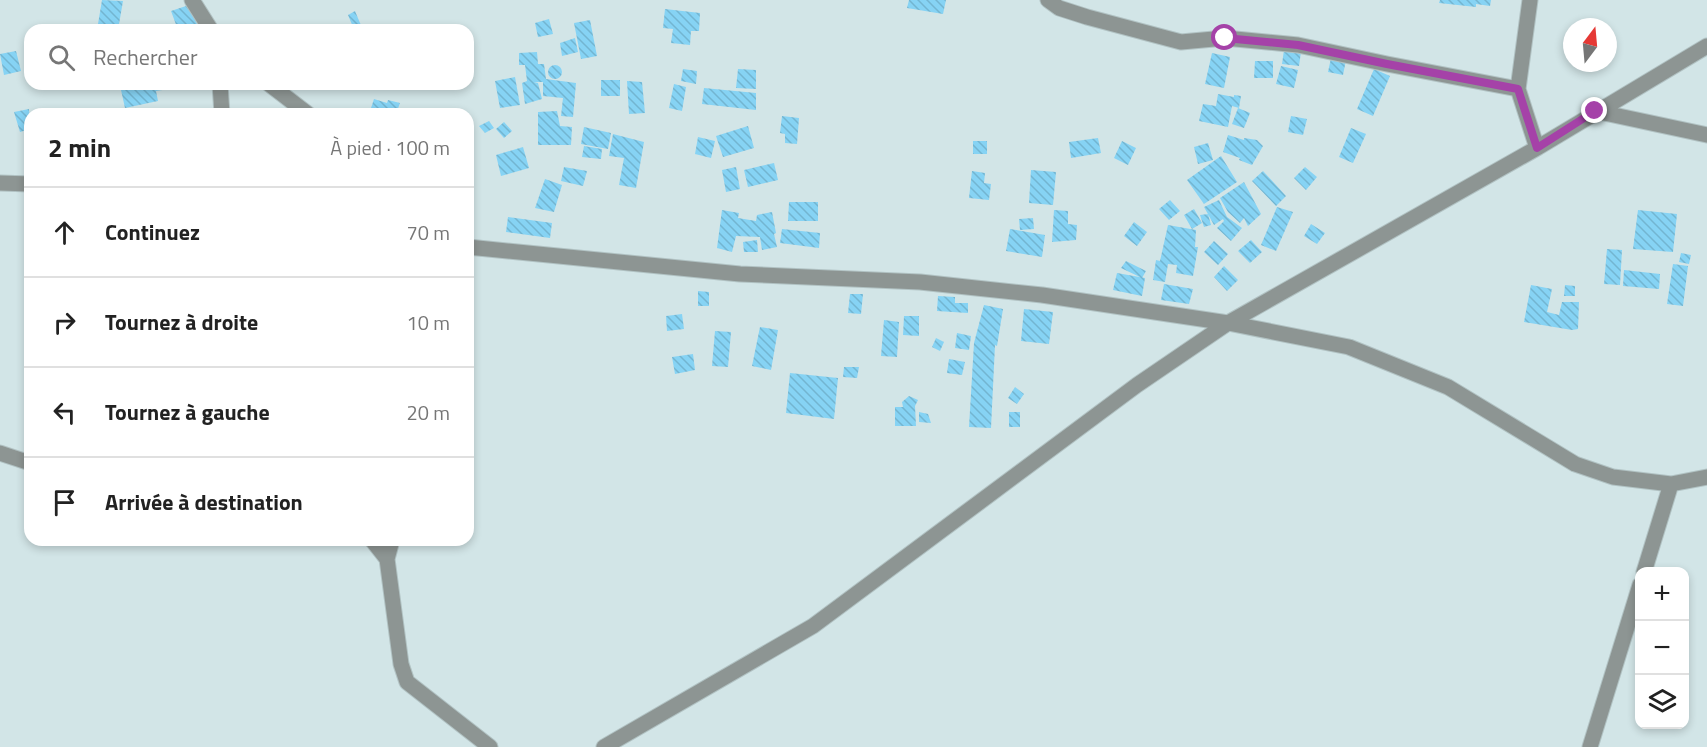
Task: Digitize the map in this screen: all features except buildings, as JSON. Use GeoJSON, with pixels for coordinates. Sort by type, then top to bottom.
{"type":"FeatureCollection","features":[{"type":"Feature","properties":{"kind":"street"},"geometry":{"type":"LineString","coordinates":[[192,0],[207,24]]}},
{"type":"Feature","properties":{"kind":"street"},"geometry":{"type":"LineString","coordinates":[[1048,0],[1059,8],[1087,17],[1181,42],[1225,38],[1298,45],[1518,89]]}},
{"type":"Feature","properties":{"kind":"street"},"geometry":{"type":"LineString","coordinates":[[1530,0],[1518,89],[1537,148]]}},
{"type":"Feature","properties":{"kind":"street"},"geometry":{"type":"LineString","coordinates":[[604,747],[813,626],[1137,385],[1228,324],[1537,148],[1595,111],[1707,46]]}},
{"type":"Feature","properties":{"kind":"street"},"geometry":{"type":"LineString","coordinates":[[220,90],[222,108]]}},
{"type":"Feature","properties":{"kind":"street"},"geometry":{"type":"LineString","coordinates":[[277,90],[300,108]]}},
{"type":"Feature","properties":{"kind":"street"},"geometry":{"type":"LineString","coordinates":[[1595,111],[1707,135]]}},
{"type":"Feature","properties":{"kind":"street"},"geometry":{"type":"LineString","coordinates":[[0,183],[24,184]]}},
{"type":"Feature","properties":{"kind":"street"},"geometry":{"type":"LineString","coordinates":[[474,248],[740,274],[920,282],[1042,295],[1228,324],[1349,347],[1448,387],[1575,464],[1614,477],[1671,484],[1707,477]]}},
{"type":"Feature","properties":{"kind":"street"},"geometry":{"type":"LineString","coordinates":[[0,453],[24,461]]}},
{"type":"Feature","properties":{"kind":"street"},"geometry":{"type":"LineString","coordinates":[[1646,567],[1671,484]]}},
{"type":"Feature","properties":{"kind":"street"},"geometry":{"type":"LineString","coordinates":[[377,546],[387,559]]}},
{"type":"Feature","properties":{"kind":"street"},"geometry":{"type":"LineString","coordinates":[[390,546],[387,559],[401,664],[407,682],[490,747]]}},
{"type":"Feature","properties":{"kind":"street"},"geometry":{"type":"LineString","coordinates":[[1590,747],[1635,601]]}},
{"type":"Feature","properties":{"kind":"route"},"geometry":{"type":"LineString","coordinates":[[1225,38],[1298,45],[1518,89],[1537,148],[1595,111]]}}]}
